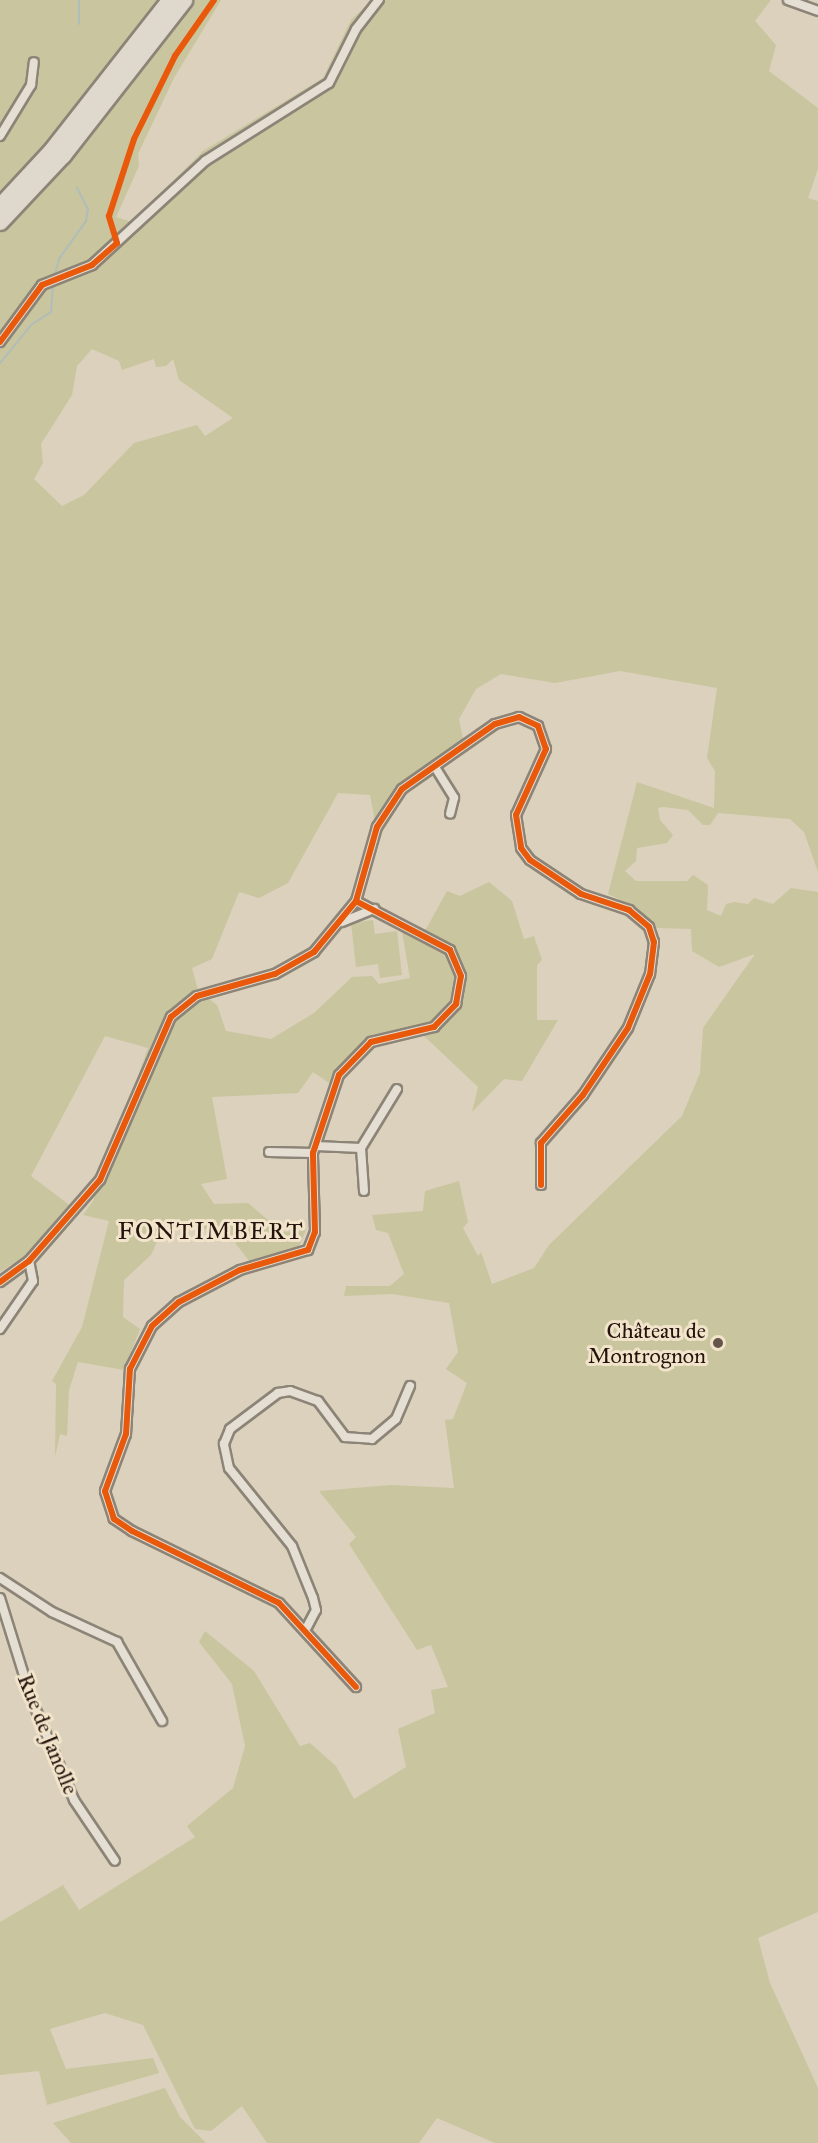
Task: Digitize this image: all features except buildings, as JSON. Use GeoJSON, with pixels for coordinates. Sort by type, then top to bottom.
{"type":"FeatureCollection","features":[{"type":"Feature","properties":{"kind":"highway"},"geometry":{"type":"LineString","coordinates":[[0,206],[169,0]]}},
{"type":"Feature","properties":{"kind":"highway"},"geometry":{"type":"LineString","coordinates":[[0,222],[63,155],[184,0]]}},
{"type":"Feature","properties":{"kind":"street"},"geometry":{"type":"LineString","coordinates":[[0,342],[42,285],[92,265],[206,160],[329,83],[356,29],[379,0]]}},
{"type":"Feature","properties":{"kind":"street"},"geometry":{"type":"LineString","coordinates":[[788,0],[814,10]]}},
{"type":"Feature","properties":{"kind":"street"},"geometry":{"type":"LineString","coordinates":[[0,136],[31,85],[34,62]]}},
{"type":"Feature","properties":{"kind":"street"},"geometry":{"type":"LineString","coordinates":[[0,1282],[29,1262],[100,1180],[171,1017],[212,990],[296,964],[342,922],[356,901],[388,807],[435,767],[507,717],[538,726],[546,749],[516,815],[521,848],[530,860],[581,894],[629,910],[649,927],[654,942],[650,974],[628,1028],[583,1095],[541,1143],[541,1185]]}},
{"type":"Feature","properties":{"kind":"street"},"geometry":{"type":"LineString","coordinates":[[435,767],[454,798],[450,814]]}},
{"type":"Feature","properties":{"kind":"street"},"geometry":{"type":"LineString","coordinates":[[356,901],[440,940],[457,961],[460,991],[451,1013],[434,1027],[384,1036],[349,1061],[315,1149],[315,1232],[309,1250],[240,1270],[179,1302],[152,1326],[130,1369],[126,1434],[105,1491],[114,1519],[132,1531],[267,1593],[307,1626],[356,1687]]}},
{"type":"Feature","properties":{"kind":"street"},"geometry":{"type":"LineString","coordinates":[[342,922],[374,909]]}},
{"type":"Feature","properties":{"kind":"street"},"geometry":{"type":"LineString","coordinates":[[364,1191],[361,1148],[396,1089]]}},
{"type":"Feature","properties":{"kind":"street"},"geometry":{"type":"LineString","coordinates":[[269,1152],[361,1148]]}},
{"type":"Feature","properties":{"kind":"street"},"geometry":{"type":"LineString","coordinates":[[0,1329],[33,1281],[29,1262]]}},
{"type":"Feature","properties":{"kind":"street"},"geometry":{"type":"LineString","coordinates":[[307,1626],[316,1610],[313,1598],[292,1546],[229,1468],[224,1444],[230,1429],[278,1393],[290,1390],[318,1401],[345,1437],[372,1439],[396,1419],[410,1386]]}},
{"type":"Feature","properties":{"kind":"street"},"geometry":{"type":"LineString","coordinates":[[0,1578],[52,1612],[117,1642],[162,1721]]}},
{"type":"Feature","properties":{"kind":"street","name":"Rue de Janolle"},"geometry":{"type":"LineString","coordinates":[[0,1598],[31,1698],[74,1800],[115,1861]]}},
{"type":"Feature","properties":{"kind":"shaded area"},"geometry":{"type":"Polygon","coordinates":[[[0,0],[189,0],[180,19],[195,0],[221,0],[174,78],[138,154],[139,166],[116,217],[132,222],[203,151],[323,78],[351,20],[372,0],[771,0],[755,21],[776,45],[769,71],[818,108],[818,169],[808,198],[818,201],[818,872],[804,832],[790,819],[718,813],[710,825],[703,825],[688,810],[663,807],[658,808],[660,820],[673,835],[667,843],[637,848],[636,861],[625,871],[636,881],[687,881],[693,875],[708,885],[707,910],[721,916],[726,904],[734,902],[748,904],[754,898],[773,904],[791,888],[818,892],[818,1912],[758,1938],[770,1983],[818,2088],[818,2143],[495,2143],[437,2118],[419,2143],[267,2143],[242,2106],[211,2131],[195,2129],[143,2025],[105,2013],[50,2029],[66,2069],[153,2058],[159,2073],[47,2105],[39,2071],[0,2075],[0,1922],[63,1885],[79,1910],[195,1837],[187,1826],[233,1788],[245,1746],[232,1684],[199,1642],[205,1631],[254,1671],[300,1746],[310,1743],[336,1766],[354,1799],[406,1767],[398,1729],[435,1713],[431,1690],[448,1687],[431,1645],[417,1650],[349,1544],[356,1537],[319,1491],[391,1485],[454,1488],[445,1420],[453,1419],[467,1383],[446,1369],[458,1352],[449,1303],[392,1294],[344,1296],[346,1286],[390,1286],[404,1274],[388,1233],[376,1230],[372,1215],[423,1211],[425,1191],[459,1181],[468,1222],[463,1228],[478,1256],[481,1252],[492,1284],[534,1268],[549,1245],[682,1116],[700,1073],[703,1028],[755,954],[719,967],[692,951],[691,929],[657,928],[638,908],[608,894],[637,782],[714,808],[715,771],[707,758],[717,688],[620,671],[555,683],[501,674],[476,689],[459,719],[463,739],[399,787],[375,821],[370,795],[338,793],[288,883],[259,898],[239,892],[212,959],[192,968],[198,990],[217,1005],[226,1031],[271,1039],[314,1013],[352,977],[372,976],[379,984],[410,978],[402,932],[426,929],[447,891],[460,896],[489,882],[512,901],[524,939],[534,936],[542,960],[537,965],[537,1020],[558,1020],[522,1081],[504,1079],[472,1112],[478,1087],[422,1034],[360,1047],[332,1085],[313,1072],[298,1093],[212,1097],[227,1179],[201,1184],[214,1204],[248,1203],[282,1232],[306,1230],[298,1249],[250,1262],[228,1234],[180,1223],[163,1228],[151,1255],[124,1280],[123,1317],[140,1329],[124,1370],[78,1362],[69,1390],[67,1436],[60,1434],[55,1457],[56,1384],[52,1381],[82,1327],[109,1221],[83,1215],[93,1201],[148,1048],[105,1036],[31,1176],[72,1207],[31,1252],[0,1272],[0,0]],[[92,349],[77,366],[72,395],[41,444],[43,463],[34,479],[62,506],[84,495],[134,443],[197,425],[205,436],[233,418],[179,380],[173,359],[166,366],[156,367],[154,359],[122,370],[119,361],[92,349]]]}},
{"type":"Feature","properties":{"kind":"shaded area"},"geometry":{"type":"Polygon","coordinates":[[[373,920],[375,934],[397,931],[402,975],[380,978],[378,964],[356,967],[351,923],[373,920]]]}},
{"type":"Feature","properties":{"kind":"shaded area"},"geometry":{"type":"Polygon","coordinates":[[[165,2088],[180,2117],[206,2143],[71,2143],[53,2123],[165,2088]]]}},
{"type":"Feature","properties":{"kind":"waterway"},"geometry":{"type":"LineString","coordinates":[[79,0],[79,24]]}},
{"type":"Feature","properties":{"kind":"waterway"},"geometry":{"type":"LineString","coordinates":[[54,278],[59,259],[86,221],[88,209],[77,188]]}},
{"type":"Feature","properties":{"kind":"waterway"},"geometry":{"type":"LineString","coordinates":[[0,363],[32,324],[51,312],[53,284]]}},
{"type":"Feature","properties":{"kind":"cycle path"},"geometry":{"type":"LineString","coordinates":[[0,342],[42,285],[92,265],[117,243],[109,216],[134,139],[175,56],[214,0]]}},
{"type":"Feature","properties":{"kind":"cycle path"},"geometry":{"type":"LineString","coordinates":[[0,1282],[29,1261],[100,1180],[171,1017],[197,996],[275,974],[314,952],[356,901],[377,827],[402,789],[495,724],[519,717],[538,726],[546,749],[516,815],[521,848],[530,860],[581,894],[629,910],[649,927],[654,942],[650,974],[628,1028],[583,1095],[541,1143],[541,1185]]}},
{"type":"Feature","properties":{"kind":"cycle path"},"geometry":{"type":"LineString","coordinates":[[356,901],[450,950],[461,976],[456,1004],[434,1027],[371,1042],[339,1075],[313,1153],[315,1232],[308,1250],[240,1270],[179,1302],[152,1326],[130,1369],[126,1434],[105,1491],[114,1519],[132,1531],[279,1603],[356,1687]]}},
{"type":"Feature","properties":{"kind":"place","name":"Château de Montrognon"},"geometry":{"type":"Point","coordinates":[718,1343]}},
{"type":"Feature","properties":{"kind":"district","name":"FONTIMBERT"},"geometry":{"type":"Point","coordinates":[211,1232]}}]}
